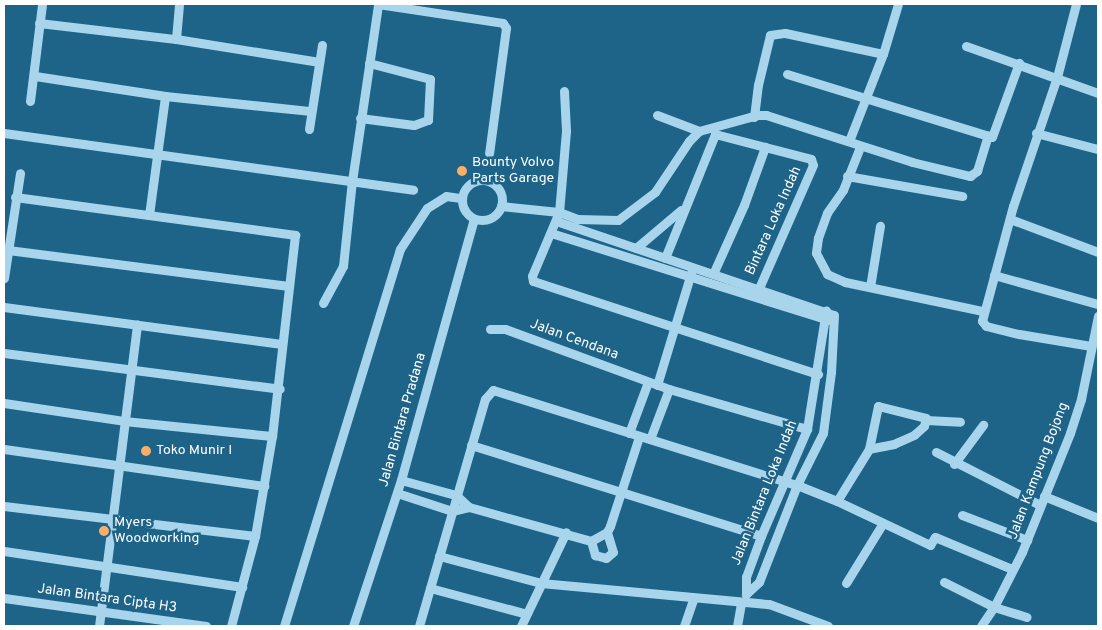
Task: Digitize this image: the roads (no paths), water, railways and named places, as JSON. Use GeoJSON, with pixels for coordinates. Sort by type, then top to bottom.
{"type":"FeatureCollection","features":[{"type":"Feature","properties":{"kind":"street"},"geometry":{"type":"LineString","coordinates":[[30,101],[35,76],[42,4]]}},
{"type":"Feature","properties":{"kind":"street"},"geometry":{"type":"LineString","coordinates":[[176,39],[179,4]]}},
{"type":"Feature","properties":{"kind":"street"},"geometry":{"type":"LineString","coordinates":[[323,303],[343,266],[360,118],[378,4],[503,23],[506,28],[489,153]]}},
{"type":"Feature","properties":{"kind":"street"},"geometry":{"type":"LineString","coordinates":[[849,141],[883,54],[898,4]]}},
{"type":"Feature","properties":{"kind":"street"},"geometry":{"type":"LineString","coordinates":[[1076,4],[1057,77],[1036,133],[983,311],[982,321],[986,326],[1091,346]]}},
{"type":"Feature","properties":{"kind":"street"},"geometry":{"type":"LineString","coordinates":[[39,23],[176,39],[319,62]]}},
{"type":"Feature","properties":{"kind":"street"},"geometry":{"type":"LineString","coordinates":[[754,117],[758,85],[770,34],[785,33],[883,54]]}},
{"type":"Feature","properties":{"kind":"street"},"geometry":{"type":"LineString","coordinates":[[309,129],[322,45]]}},
{"type":"Feature","properties":{"kind":"street"},"geometry":{"type":"LineString","coordinates":[[966,46],[1019,62],[1098,93]]}},
{"type":"Feature","properties":{"kind":"street"},"geometry":{"type":"LineString","coordinates":[[788,74],[988,136],[994,135],[1019,62]]}},
{"type":"Feature","properties":{"kind":"street"},"geometry":{"type":"LineString","coordinates":[[360,118],[414,125],[428,120],[430,79],[369,63]]}},
{"type":"Feature","properties":{"kind":"street"},"geometry":{"type":"LineString","coordinates":[[35,76],[165,96],[311,111]]}},
{"type":"Feature","properties":{"kind":"street"},"geometry":{"type":"LineString","coordinates":[[564,91],[566,131],[557,217],[533,281],[674,329],[818,374]]}},
{"type":"Feature","properties":{"kind":"street"},"geometry":{"type":"LineString","coordinates":[[149,215],[165,96]]}},
{"type":"Feature","properties":{"kind":"street"},"geometry":{"type":"LineString","coordinates":[[501,206],[557,217],[618,220],[626,216],[655,192],[689,141],[699,131],[714,125],[766,114],[849,141],[860,147],[970,176],[977,171],[988,136]]}},
{"type":"Feature","properties":{"kind":"street"},"geometry":{"type":"LineString","coordinates":[[657,115],[699,131]]}},
{"type":"Feature","properties":{"kind":"street"},"geometry":{"type":"LineString","coordinates":[[4,132],[413,190]]}},
{"type":"Feature","properties":{"kind":"street"},"geometry":{"type":"LineString","coordinates":[[1036,133],[1098,149]]}},
{"type":"Feature","properties":{"kind":"street","name":"Bintara Loka Indah"},"geometry":{"type":"LineString","coordinates":[[665,258],[683,208],[715,134],[811,159],[813,165],[759,288]]}},
{"type":"Feature","properties":{"kind":"street"},"geometry":{"type":"LineString","coordinates":[[713,274],[744,205],[764,147]]}},
{"type":"Feature","properties":{"kind":"street"},"geometry":{"type":"LineString","coordinates":[[860,147],[843,190],[821,225],[816,253],[832,279],[983,311]]}},
{"type":"Feature","properties":{"kind":"street"},"geometry":{"type":"LineString","coordinates":[[4,278],[20,173]]}},
{"type":"Feature","properties":{"kind":"street"},"geometry":{"type":"LineString","coordinates":[[847,176],[962,196]]}},
{"type":"Feature","properties":{"kind":"street"},"geometry":{"type":"LineString","coordinates":[[485,180],[499,189],[501,206],[490,218],[474,219],[467,214],[461,198],[467,186],[485,180]]}},
{"type":"Feature","properties":{"kind":"street"},"geometry":{"type":"LineString","coordinates":[[284,626],[400,249],[427,208],[446,196],[461,198]]}},
{"type":"Feature","properties":{"kind":"street"},"geometry":{"type":"LineString","coordinates":[[15,197],[292,233],[296,238],[282,344],[280,390],[256,536],[231,626]]}},
{"type":"Feature","properties":{"kind":"street"},"geometry":{"type":"LineString","coordinates":[[636,248],[683,208]]}},
{"type":"Feature","properties":{"kind":"street"},"geometry":{"type":"LineString","coordinates":[[557,217],[636,248],[759,288],[825,315]]}},
{"type":"Feature","properties":{"kind":"street","name":"Jalan Bintara Pradana"},"geometry":{"type":"LineString","coordinates":[[353,626],[401,480],[474,219]]}},
{"type":"Feature","properties":{"kind":"street"},"geometry":{"type":"LineString","coordinates":[[1010,219],[1098,252]]}},
{"type":"Feature","properties":{"kind":"street"},"geometry":{"type":"LineString","coordinates":[[870,287],[880,226]]}},
{"type":"Feature","properties":{"kind":"street"},"geometry":{"type":"LineString","coordinates":[[551,233],[689,278],[825,315]]}},
{"type":"Feature","properties":{"kind":"street"},"geometry":{"type":"LineString","coordinates":[[8,250],[289,286]]}},
{"type":"Feature","properties":{"kind":"street"},"geometry":{"type":"LineString","coordinates":[[629,433],[653,383],[674,329],[693,267]]}},
{"type":"Feature","properties":{"kind":"street"},"geometry":{"type":"LineString","coordinates":[[994,276],[1098,304]]}},
{"type":"Feature","properties":{"kind":"street"},"geometry":{"type":"LineString","coordinates":[[4,307],[282,344]]}},
{"type":"Feature","properties":{"kind":"street","name":"Jalan Bintara Loka Indah"},"geometry":{"type":"LineString","coordinates":[[833,313],[834,321],[824,429],[797,485],[759,582],[746,594],[746,577],[761,536],[808,429],[818,374],[825,315],[833,313]]}},
{"type":"Feature","properties":{"kind":"street","name":"Jalan Kampung Bojong"},"geometry":{"type":"LineString","coordinates":[[981,626],[994,607],[1027,540],[1044,496],[1080,399],[1098,316]]}},
{"type":"Feature","properties":{"kind":"street"},"geometry":{"type":"LineString","coordinates":[[99,626],[137,324]]}},
{"type":"Feature","properties":{"kind":"street","name":"Jalan Cendana"},"geometry":{"type":"LineString","coordinates":[[490,329],[505,329],[669,389],[808,429]]}},
{"type":"Feature","properties":{"kind":"street"},"geometry":{"type":"LineString","coordinates":[[4,353],[280,390]]}},
{"type":"Feature","properties":{"kind":"street"},"geometry":{"type":"LineString","coordinates":[[650,439],[669,389]]}},
{"type":"Feature","properties":{"kind":"street"},"geometry":{"type":"LineString","coordinates":[[418,626],[485,398],[493,390],[797,485],[837,501],[930,545],[935,537],[1012,569]]}},
{"type":"Feature","properties":{"kind":"street"},"geometry":{"type":"LineString","coordinates":[[4,403],[124,420],[272,436]]}},
{"type":"Feature","properties":{"kind":"street"},"geometry":{"type":"LineString","coordinates":[[837,501],[869,449],[878,406],[922,415],[926,420],[960,422]]}},
{"type":"Feature","properties":{"kind":"street"},"geometry":{"type":"LineString","coordinates":[[869,449],[894,444],[914,435],[926,420]]}},
{"type":"Feature","properties":{"kind":"street"},"geometry":{"type":"LineString","coordinates":[[954,464],[983,425]]}},
{"type":"Feature","properties":{"kind":"street"},"geometry":{"type":"LineString","coordinates":[[591,541],[595,555],[606,558],[613,552],[607,532],[639,437]]}},
{"type":"Feature","properties":{"kind":"street"},"geometry":{"type":"LineString","coordinates":[[471,445],[620,494],[761,536]]}},
{"type":"Feature","properties":{"kind":"street"},"geometry":{"type":"LineString","coordinates":[[4,449],[119,467],[264,486]]}},
{"type":"Feature","properties":{"kind":"street"},"geometry":{"type":"LineString","coordinates":[[936,452],[954,464],[1040,505]]}},
{"type":"Feature","properties":{"kind":"street"},"geometry":{"type":"LineString","coordinates":[[401,480],[456,496],[469,507],[566,532],[591,541],[607,532]]}},
{"type":"Feature","properties":{"kind":"street"},"geometry":{"type":"LineString","coordinates":[[397,493],[452,511],[469,507]]}},
{"type":"Feature","properties":{"kind":"street"},"geometry":{"type":"LineString","coordinates":[[1044,496],[1098,518]]}},
{"type":"Feature","properties":{"kind":"street"},"geometry":{"type":"LineString","coordinates":[[4,506],[256,536]]}},
{"type":"Feature","properties":{"kind":"street"},"geometry":{"type":"LineString","coordinates":[[962,515],[1027,540]]}},
{"type":"Feature","properties":{"kind":"street"},"geometry":{"type":"LineString","coordinates":[[846,583],[884,523]]}},
{"type":"Feature","properties":{"kind":"street"},"geometry":{"type":"LineString","coordinates":[[521,626],[566,532]]}},
{"type":"Feature","properties":{"kind":"street"},"geometry":{"type":"LineString","coordinates":[[4,551],[242,587]]}},
{"type":"Feature","properties":{"kind":"street"},"geometry":{"type":"LineString","coordinates":[[439,556],[541,583],[693,600],[769,604],[828,626]]}},
{"type":"Feature","properties":{"kind":"street"},"geometry":{"type":"LineString","coordinates":[[944,582],[994,607],[1026,617]]}},
{"type":"Feature","properties":{"kind":"street"},"geometry":{"type":"LineString","coordinates":[[430,588],[527,614]]}},
{"type":"Feature","properties":{"kind":"street","name":"Jalan Bintara Cipta H3"},"geometry":{"type":"LineString","coordinates":[[4,598],[206,626]]}},
{"type":"Feature","properties":{"kind":"street"},"geometry":{"type":"LineString","coordinates":[[684,626],[693,600]]}},
{"type":"Feature","properties":{"kind":"street"},"geometry":{"type":"LineString","coordinates":[[737,626],[741,604]]}},
{"type":"Feature","properties":{"kind":"place","name":"Bounty Volvo Parts Garage"},"geometry":{"type":"Point","coordinates":[462,171]}},
{"type":"Feature","properties":{"kind":"place","name":"Toko Munir I"},"geometry":{"type":"Point","coordinates":[146,451]}},
{"type":"Feature","properties":{"kind":"place","name":"Myers Woodworking"},"geometry":{"type":"Point","coordinates":[104,531]}}]}
